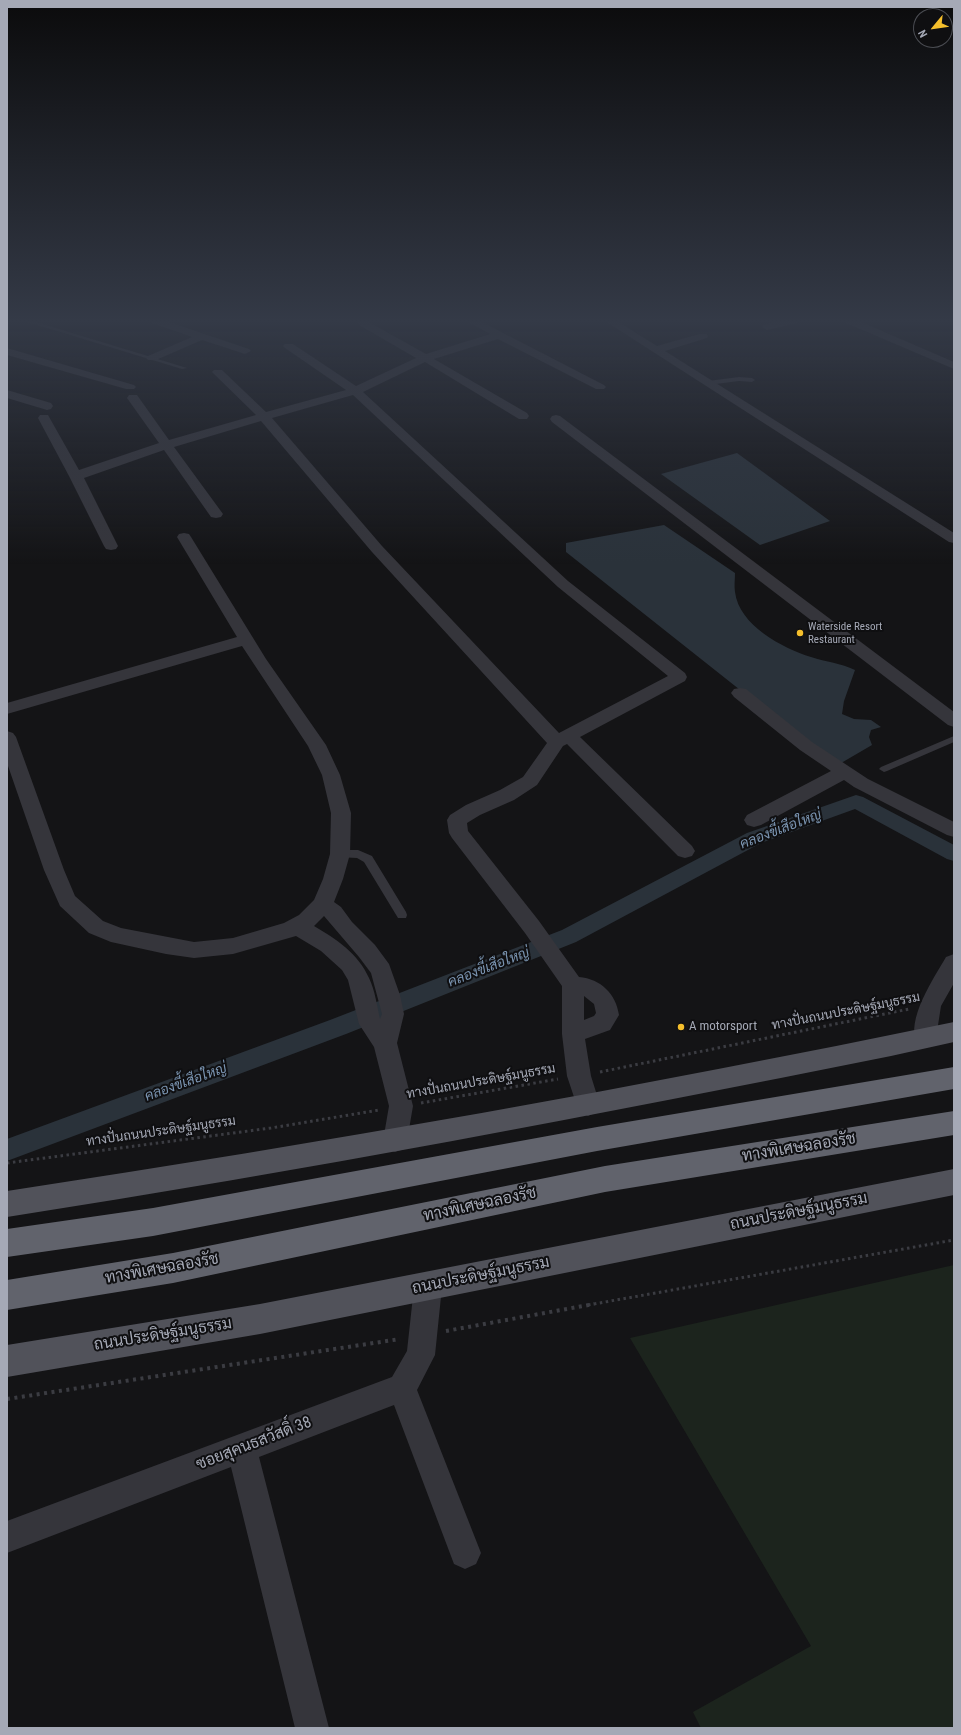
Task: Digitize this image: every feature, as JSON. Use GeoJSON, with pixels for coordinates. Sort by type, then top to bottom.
{"type":"FeatureCollection","features":[{"type":"Feature","properties":{"kind":"highway"},"geometry":{"type":"LineString","coordinates":[[7,1243],[153,1222],[597,1139],[954,1078]]}},
{"type":"Feature","properties":{"kind":"highway","name":"ทางพิเศษฉลองรัช"},"geometry":{"type":"LineString","coordinates":[[7,1295],[173,1268],[605,1179],[954,1123]]}},
{"type":"Feature","properties":{"kind":"main road"},"geometry":{"type":"LineString","coordinates":[[7,1204],[145,1183],[395,1141],[588,1105],[954,1032]]}},
{"type":"Feature","properties":{"kind":"main road","name":"ถนนประดิษฐ์มนูธรรม"},"geometry":{"type":"LineString","coordinates":[[7,1361],[260,1319],[954,1182]]}},
{"type":"Feature","properties":{"kind":"street"},"geometry":{"type":"LineString","coordinates":[[24,402],[46,412],[111,546]]}},
{"type":"Feature","properties":{"kind":"street"},"geometry":{"type":"LineString","coordinates":[[137,402],[166,446],[216,514]]}},
{"type":"Feature","properties":{"kind":"street"},"geometry":{"type":"LineString","coordinates":[[249,402],[264,416],[377,549],[563,739],[685,851]]}},
{"type":"Feature","properties":{"kind":"street"},"geometry":{"type":"LineString","coordinates":[[76,476],[166,446],[315,402]]}},
{"type":"Feature","properties":{"kind":"street"},"geometry":{"type":"LineString","coordinates":[[367,402],[563,584],[679,677],[563,739],[530,781],[507,795],[473,810],[457,820],[459,833],[532,927],[573,986],[573,1034],[579,1076],[588,1105]]}},
{"type":"Feature","properties":{"kind":"street"},"geometry":{"type":"LineString","coordinates":[[500,402],[523,416]]}},
{"type":"Feature","properties":{"kind":"street"},"geometry":{"type":"LineString","coordinates":[[738,402],[954,539]]}},
{"type":"Feature","properties":{"kind":"street"},"geometry":{"type":"LineString","coordinates":[[556,419],[954,721]]}},
{"type":"Feature","properties":{"kind":"street"},"geometry":{"type":"LineString","coordinates":[[7,737],[54,870],[67,901],[96,927],[118,936],[146,943],[194,950],[233,946],[262,939],[297,926],[306,921],[323,904],[333,879],[340,854],[341,814],[331,775],[317,745],[258,659],[184,537]]}},
{"type":"Feature","properties":{"kind":"street"},"geometry":{"type":"LineString","coordinates":[[7,709],[247,639]]}},
{"type":"Feature","properties":{"kind":"street"},"geometry":{"type":"LineString","coordinates":[[740,693],[806,746],[861,783],[954,830]]}},
{"type":"Feature","properties":{"kind":"street"},"geometry":{"type":"LineString","coordinates":[[754,820],[844,772]]}},
{"type":"Feature","properties":{"kind":"street"},"geometry":{"type":"LineString","coordinates":[[323,904],[334,913],[345,928],[367,951],[381,970],[391,1004],[385,1043],[401,1106],[395,1141]]}},
{"type":"Feature","properties":{"kind":"street"},"geometry":{"type":"LineString","coordinates":[[297,926],[329,945],[350,964],[359,979],[370,1024],[385,1043]]}},
{"type":"Feature","properties":{"kind":"street"},"geometry":{"type":"LineString","coordinates":[[925,1038],[930,1005],[954,963]]}},
{"type":"Feature","properties":{"kind":"street"},"geometry":{"type":"LineString","coordinates":[[573,986],[587,987],[600,996],[607,1006],[608,1015],[602,1023],[573,1034]]}},
{"type":"Feature","properties":{"kind":"street"},"geometry":{"type":"LineString","coordinates":[[428,1287],[421,1355],[402,1388],[464,1553]]}},
{"type":"Feature","properties":{"kind":"street","name":"ซอยสุคนธสวัสดิ์ 38"},"geometry":{"type":"LineString","coordinates":[[7,1537],[402,1388]]}},
{"type":"Feature","properties":{"kind":"street"},"geometry":{"type":"LineString","coordinates":[[242,1448],[312,1728]]}},
{"type":"Feature","properties":{"kind":"lane"},"geometry":{"type":"LineString","coordinates":[[884,769],[954,739]]}},
{"type":"Feature","properties":{"kind":"lane"},"geometry":{"type":"LineString","coordinates":[[340,854],[358,854],[368,859],[402,916]]}},
{"type":"Feature","properties":{"kind":"path","name":"ทางปั่นถนนประดิษฐ์มนูธรรม"},"geometry":{"type":"LineString","coordinates":[[7,1163],[271,1128],[579,1076],[930,1005]]}},
{"type":"Feature","properties":{"kind":"path"},"geometry":{"type":"LineString","coordinates":[[7,1399],[424,1335],[954,1240]]}},
{"type":"Feature","properties":{"kind":"shaded area"},"geometry":{"type":"Polygon","coordinates":[[[737,453],[830,521],[760,545],[661,474],[737,453]]]}},
{"type":"Feature","properties":{"kind":"shaded area"},"geometry":{"type":"Polygon","coordinates":[[[664,525],[735,573],[735,590],[738,604],[744,615],[764,634],[787,648],[817,659],[855,670],[844,701],[842,714],[854,719],[871,720],[881,727],[871,730],[869,737],[872,745],[836,766],[566,552],[566,543],[664,525]]]}},
{"type":"Feature","properties":{"kind":"shaded area"},"geometry":{"type":"Polygon","coordinates":[[[954,1265],[954,1728],[701,1728],[693,1712],[811,1646],[630,1338],[954,1265]]]}},
{"type":"Feature","properties":{"kind":"waterway","name":"คลองขี้เสือใหญ่"},"geometry":{"type":"LineString","coordinates":[[7,1150],[338,1027],[569,936],[754,838],[856,802],[954,854]]}},
{"type":"Feature","properties":{"kind":"place","name":"Waterside Resort Restaurant"},"geometry":{"type":"Point","coordinates":[800,633]}},
{"type":"Feature","properties":{"kind":"place","name":"A motorsport"},"geometry":{"type":"Point","coordinates":[681,1027]}}]}
